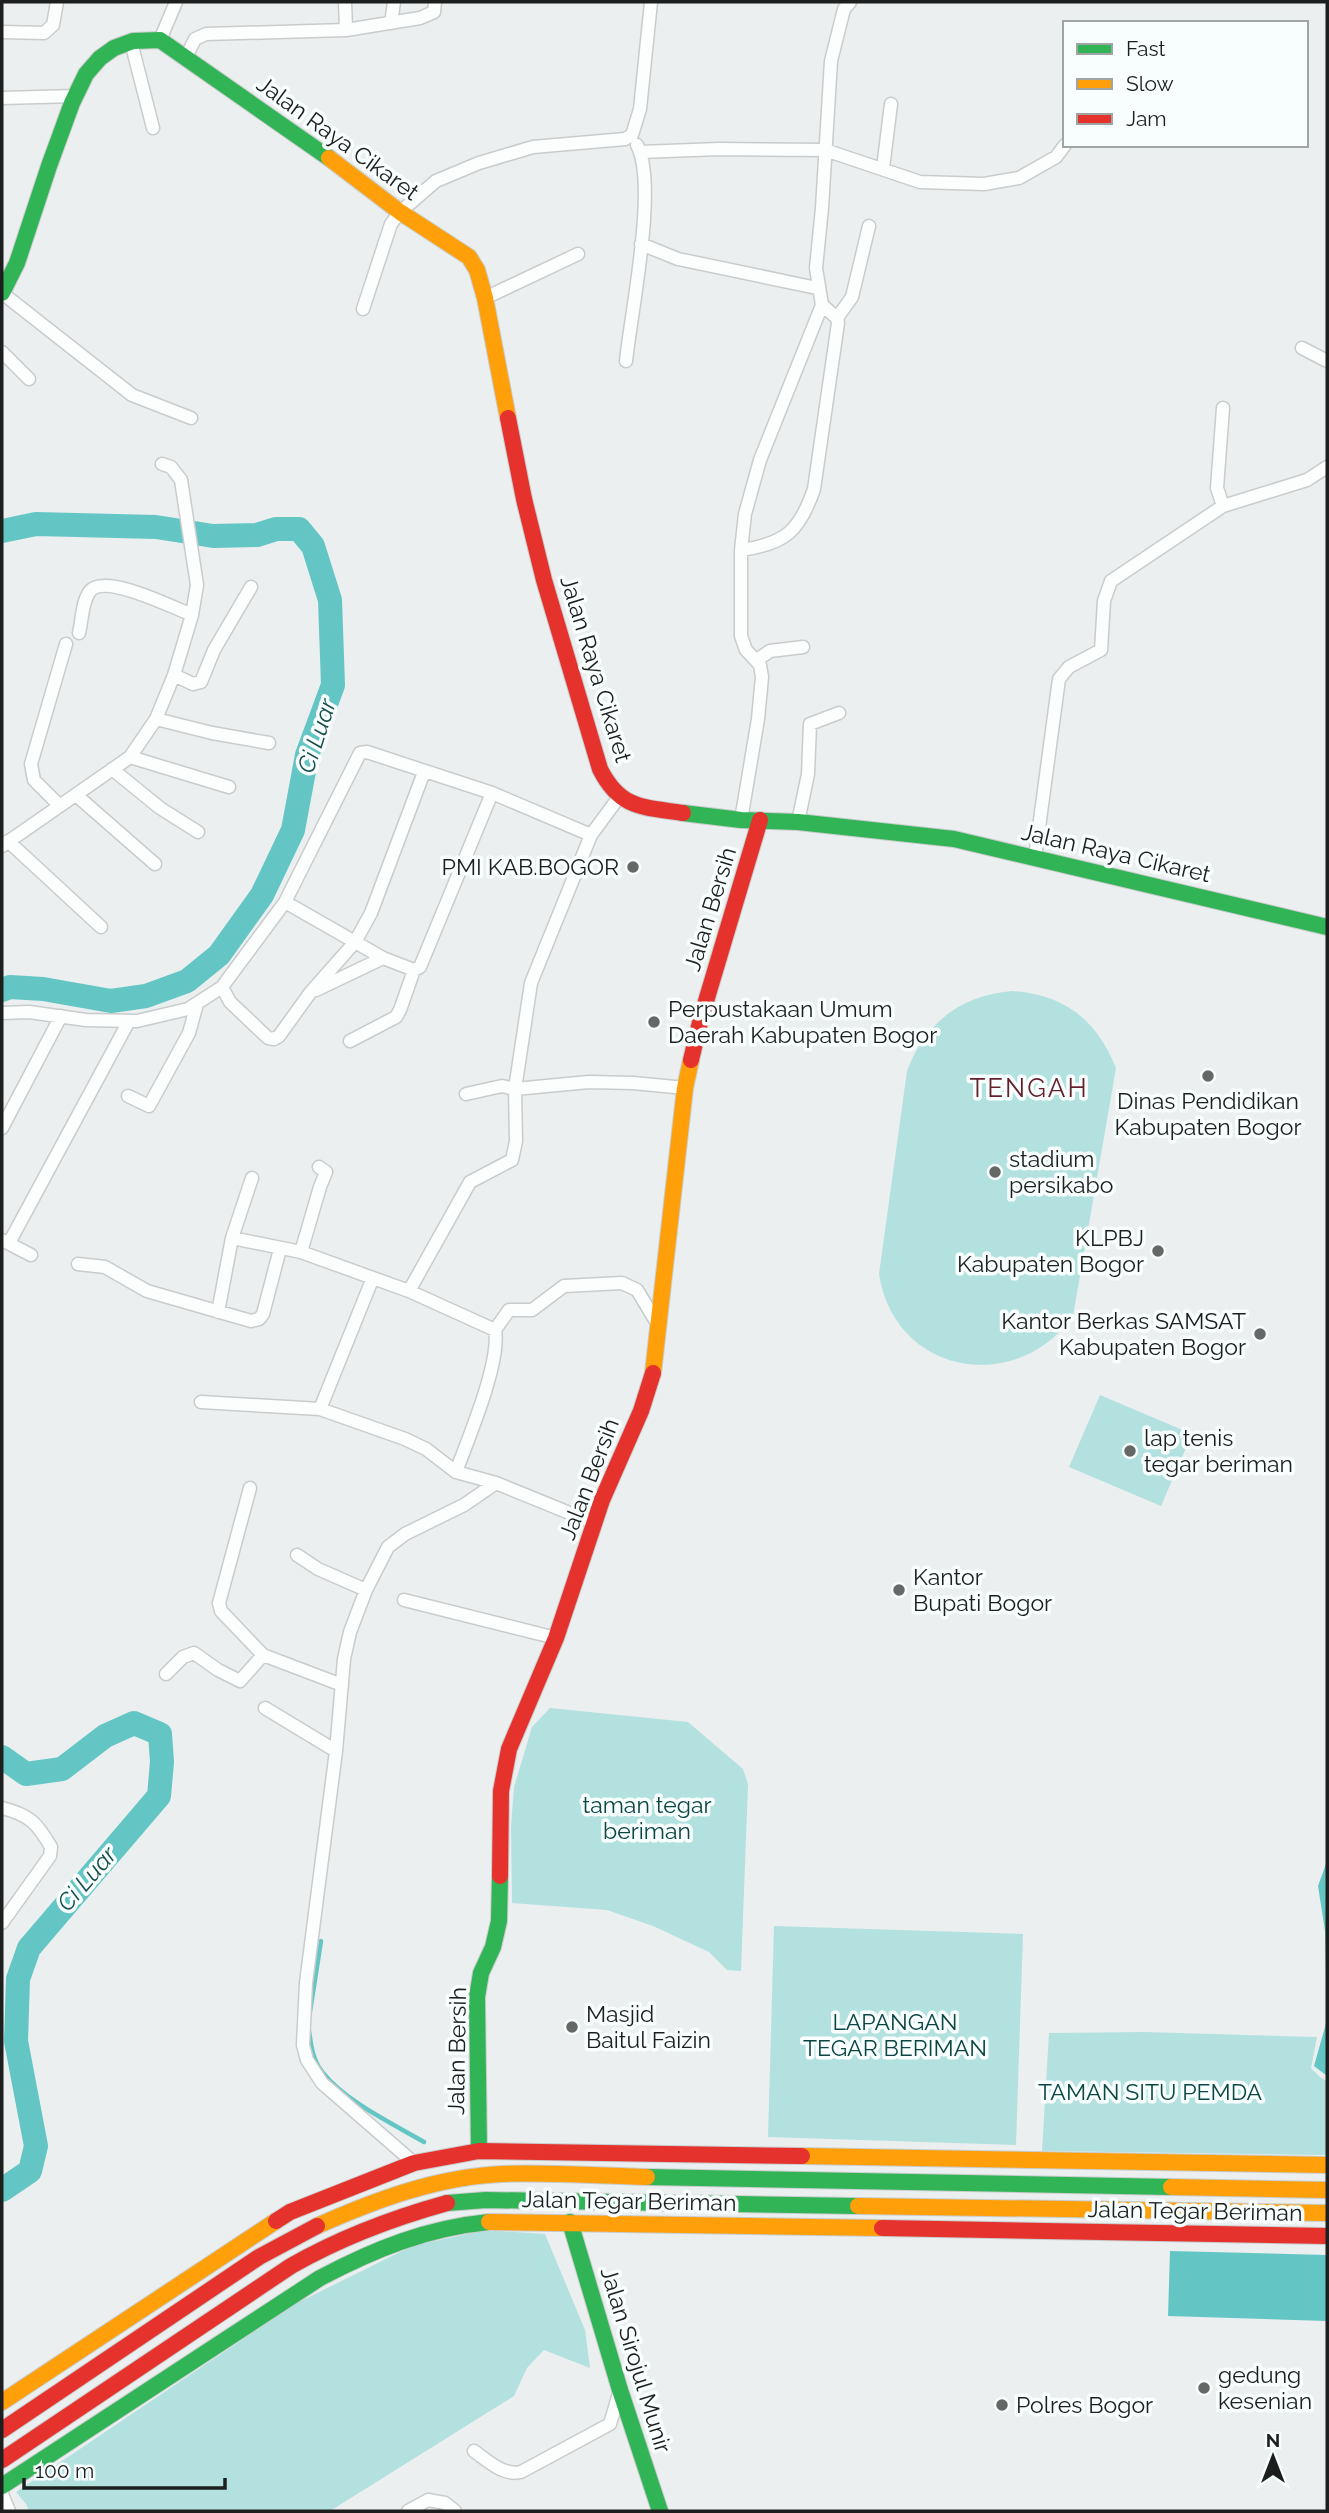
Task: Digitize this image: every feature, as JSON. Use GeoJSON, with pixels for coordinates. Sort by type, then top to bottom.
{"type":"FeatureCollection","features":[{"type":"Feature","properties":{"kind":"main road"},"geometry":{"type":"LineString","coordinates":[[2,293],[12,276],[39,192],[75,96],[98,60],[109,50],[131,42],[160,40]]}},
{"type":"Feature","properties":{"kind":"main road","name":"Jalan Raya Cikaret"},"geometry":{"type":"LineString","coordinates":[[160,40],[304,139],[400,212],[469,257],[477,270],[485,298],[524,499],[544,580],[600,769],[608,785],[619,797],[634,804],[681,813],[741,820],[798,822],[954,839],[1327,927]]}},
{"type":"Feature","properties":{"kind":"main road","name":"Jalan Bersih"},"geometry":{"type":"LineString","coordinates":[[479,2151],[477,1997],[481,1973],[493,1947],[499,1921],[501,1791],[504,1769],[509,1749],[556,1638],[594,1523],[641,1411],[653,1373],[685,1088],[701,1018],[760,820]]}},
{"type":"Feature","properties":{"kind":"main road","name":"Jalan Tegar Beriman"},"geometry":{"type":"LineString","coordinates":[[2,2402],[290,2212],[414,2162],[479,2151],[1327,2165]]}},
{"type":"Feature","properties":{"kind":"main road","name":"Jalan Tegar Beriman"},"geometry":{"type":"LineString","coordinates":[[2,2430],[259,2258],[329,2220],[393,2195],[443,2180],[502,2174],[1327,2190]]}},
{"type":"Feature","properties":{"kind":"main road"},"geometry":{"type":"LineString","coordinates":[[1284,2189],[1284,2212]]}},
{"type":"Feature","properties":{"kind":"main road","name":"Jalan Tegar Beriman"},"geometry":{"type":"LineString","coordinates":[[3,2457],[290,2266],[400,2216],[453,2202],[486,2200],[1327,2213]]}},
{"type":"Feature","properties":{"kind":"main road"},"geometry":{"type":"LineString","coordinates":[[1153,2210],[1153,2233]]}},
{"type":"Feature","properties":{"kind":"main road","name":"Jalan Tegar Beriman"},"geometry":{"type":"LineString","coordinates":[[2,2486],[303,2287],[352,2260],[400,2241],[445,2228],[495,2221],[1327,2236]]}},
{"type":"Feature","properties":{"kind":"main road","name":"Jalan Sirojul Munir"},"geometry":{"type":"LineString","coordinates":[[570,2222],[660,2511]]}},
{"type":"Feature","properties":{"kind":"main road"},"geometry":{"type":"LineString","coordinates":[[167,2320],[175,2288]]}},
{"type":"Feature","properties":{"kind":"main road"},"geometry":{"type":"LineString","coordinates":[[214,2318],[217,2345]]}},
{"type":"Feature","properties":{"kind":"street"},"geometry":{"type":"LineString","coordinates":[[2,33],[44,33],[53,25],[57,2]]}},
{"type":"Feature","properties":{"kind":"street"},"geometry":{"type":"LineString","coordinates":[[160,40],[176,2]]}},
{"type":"Feature","properties":{"kind":"street"},"geometry":{"type":"LineString","coordinates":[[345,2],[346,30]]}},
{"type":"Feature","properties":{"kind":"street"},"geometry":{"type":"LineString","coordinates":[[391,23],[394,2]]}},
{"type":"Feature","properties":{"kind":"street"},"geometry":{"type":"LineString","coordinates":[[186,57],[195,39],[206,34],[346,30],[420,18],[434,12],[435,2]]}},
{"type":"Feature","properties":{"kind":"street"},"geometry":{"type":"LineString","coordinates":[[626,361],[641,244],[644,190],[640,152],[632,135],[640,109],[651,2]]}},
{"type":"Feature","properties":{"kind":"street"},"geometry":{"type":"LineString","coordinates":[[741,550],[766,547],[790,533],[805,514],[814,489],[838,323],[837,318],[822,304],[817,288],[816,268],[831,61],[844,9],[850,2]]}},
{"type":"Feature","properties":{"kind":"street"},"geometry":{"type":"LineString","coordinates":[[131,42],[153,128]]}},
{"type":"Feature","properties":{"kind":"street"},"geometry":{"type":"LineString","coordinates":[[2,99],[75,96]]}},
{"type":"Feature","properties":{"kind":"street"},"geometry":{"type":"LineString","coordinates":[[883,168],[891,104]]}},
{"type":"Feature","properties":{"kind":"street"},"geometry":{"type":"LineString","coordinates":[[363,309],[387,234],[400,212],[436,181],[479,163],[533,147],[625,139],[632,135]]}},
{"type":"Feature","properties":{"kind":"street"},"geometry":{"type":"LineString","coordinates":[[640,152],[719,149],[825,150],[920,182],[984,184],[1019,178],[1056,157],[1064,147]]}},
{"type":"Feature","properties":{"kind":"street"},"geometry":{"type":"LineString","coordinates":[[837,318],[852,298],[869,226]]}},
{"type":"Feature","properties":{"kind":"street"},"geometry":{"type":"LineString","coordinates":[[641,244],[678,259],[817,288]]}},
{"type":"Feature","properties":{"kind":"street"},"geometry":{"type":"LineString","coordinates":[[485,298],[578,254]]}},
{"type":"Feature","properties":{"kind":"street"},"geometry":{"type":"LineString","coordinates":[[2,293],[132,396],[191,418]]}},
{"type":"Feature","properties":{"kind":"street"},"geometry":{"type":"LineString","coordinates":[[741,820],[758,719],[762,677],[757,660],[746,650],[741,636],[741,550],[745,514],[760,460],[822,304]]}},
{"type":"Feature","properties":{"kind":"street"},"geometry":{"type":"LineString","coordinates":[[1302,348],[1327,361]]}},
{"type":"Feature","properties":{"kind":"street"},"geometry":{"type":"LineString","coordinates":[[2,352],[29,379]]}},
{"type":"Feature","properties":{"kind":"street"},"geometry":{"type":"LineString","coordinates":[[1223,408],[1217,488],[1223,506]]}},
{"type":"Feature","properties":{"kind":"street"},"geometry":{"type":"LineString","coordinates":[[101,927],[5,844],[130,757],[156,719],[174,675],[192,615],[197,586],[181,480],[171,467],[162,464]]}},
{"type":"Feature","properties":{"kind":"street"},"geometry":{"type":"LineString","coordinates":[[1035,857],[1059,680],[1069,667],[1101,650],[1104,601],[1111,581],[1223,506],[1307,480],[1327,467]]}},
{"type":"Feature","properties":{"kind":"street"},"geometry":{"type":"LineString","coordinates":[[79,633],[87,598],[97,586],[106,584],[192,615]]}},
{"type":"Feature","properties":{"kind":"street"},"geometry":{"type":"LineString","coordinates":[[174,675],[193,684],[201,682],[214,650],[251,587]]}},
{"type":"Feature","properties":{"kind":"street"},"geometry":{"type":"LineString","coordinates":[[60,806],[34,780],[31,764],[66,644]]}},
{"type":"Feature","properties":{"kind":"street"},"geometry":{"type":"LineString","coordinates":[[757,660],[770,651],[803,646]]}},
{"type":"Feature","properties":{"kind":"street"},"geometry":{"type":"LineString","coordinates":[[798,822],[808,774],[810,724],[839,713]]}},
{"type":"Feature","properties":{"kind":"street"},"geometry":{"type":"LineString","coordinates":[[156,719],[269,743]]}},
{"type":"Feature","properties":{"kind":"street"},"geometry":{"type":"LineString","coordinates":[[2,1013],[29,1012],[86,1020],[129,1021],[188,1009],[222,987],[285,902],[360,753],[367,752],[492,793],[591,835]]}},
{"type":"Feature","properties":{"kind":"street"},"geometry":{"type":"LineString","coordinates":[[130,757],[229,787]]}},
{"type":"Feature","properties":{"kind":"street"},"geometry":{"type":"LineString","coordinates":[[112,769],[160,808],[198,832]]}},
{"type":"Feature","properties":{"kind":"street"},"geometry":{"type":"LineString","coordinates":[[222,987],[230,1002],[263,1035],[274,1039],[279,1036],[310,993],[355,942],[371,913],[424,772]]}},
{"type":"Feature","properties":{"kind":"street"},"geometry":{"type":"LineString","coordinates":[[350,1041],[396,1017],[414,970],[420,967],[492,793]]}},
{"type":"Feature","properties":{"kind":"street"},"geometry":{"type":"LineString","coordinates":[[76,795],[155,864]]}},
{"type":"Feature","properties":{"kind":"street"},"geometry":{"type":"LineString","coordinates":[[409,1291],[470,1182],[512,1160],[516,1141],[515,1089],[531,983],[591,835],[619,797]]}},
{"type":"Feature","properties":{"kind":"street"},"geometry":{"type":"LineString","coordinates":[[285,902],[383,958],[414,970]]}},
{"type":"Feature","properties":{"kind":"street"},"geometry":{"type":"LineString","coordinates":[[310,993],[383,958]]}},
{"type":"Feature","properties":{"kind":"street"},"geometry":{"type":"LineString","coordinates":[[128,1096],[149,1106],[189,1032],[197,1004]]}},
{"type":"Feature","properties":{"kind":"street"},"geometry":{"type":"LineString","coordinates":[[2,1128],[61,1016]]}},
{"type":"Feature","properties":{"kind":"street"},"geometry":{"type":"LineString","coordinates":[[31,1255],[5,1242],[129,1021]]}},
{"type":"Feature","properties":{"kind":"street"},"geometry":{"type":"LineString","coordinates":[[466,1094],[502,1086],[515,1089],[607,1082],[685,1088]]}},
{"type":"Feature","properties":{"kind":"street"},"geometry":{"type":"LineString","coordinates":[[301,1252],[326,1175],[319,1167]]}},
{"type":"Feature","properties":{"kind":"street"},"geometry":{"type":"LineString","coordinates":[[218,1312],[232,1238],[253,1178]]}},
{"type":"Feature","properties":{"kind":"street"},"geometry":{"type":"LineString","coordinates":[[232,1238],[301,1252],[372,1280],[409,1291],[495,1330]]}},
{"type":"Feature","properties":{"kind":"street"},"geometry":{"type":"LineString","coordinates":[[78,1264],[105,1267],[147,1291],[251,1321],[259,1319],[263,1314],[280,1249]]}},
{"type":"Feature","properties":{"kind":"street"},"geometry":{"type":"LineString","coordinates":[[320,1409],[372,1280]]}},
{"type":"Feature","properties":{"kind":"street"},"geometry":{"type":"LineString","coordinates":[[456,1472],[479,1410],[496,1344],[495,1330],[509,1310],[532,1310],[564,1286],[622,1283],[637,1290],[657,1322]]}},
{"type":"Feature","properties":{"kind":"street"},"geometry":{"type":"LineString","coordinates":[[201,1402],[320,1409],[426,1449],[456,1472],[503,1486],[594,1523]]}},
{"type":"Feature","properties":{"kind":"street"},"geometry":{"type":"LineString","coordinates":[[414,2162],[321,2083],[307,2060],[303,2045],[306,1983],[337,1751],[344,1659],[350,1632],[366,1590],[388,1547],[405,1534],[503,1486]]}},
{"type":"Feature","properties":{"kind":"street"},"geometry":{"type":"LineString","coordinates":[[250,1489],[219,1604],[221,1611],[263,1655],[342,1685]]}},
{"type":"Feature","properties":{"kind":"street"},"geometry":{"type":"LineString","coordinates":[[298,1555],[318,1569],[366,1590]]}},
{"type":"Feature","properties":{"kind":"street"},"geometry":{"type":"LineString","coordinates":[[404,1600],[556,1638]]}},
{"type":"Feature","properties":{"kind":"street"},"geometry":{"type":"LineString","coordinates":[[166,1674],[183,1657],[194,1653],[240,1681],[263,1655]]}},
{"type":"Feature","properties":{"kind":"street"},"geometry":{"type":"LineString","coordinates":[[265,1708],[337,1751]]}},
{"type":"Feature","properties":{"kind":"street"},"geometry":{"type":"LineString","coordinates":[[2,1808],[22,1813],[38,1825],[51,1847],[50,1856],[2,1923]]}},
{"type":"Feature","properties":{"kind":"street"},"geometry":{"type":"LineString","coordinates":[[474,2451],[502,2471],[514,2474],[521,2472],[610,2424],[620,2389]]}},
{"type":"Feature","properties":{"kind":"street"},"geometry":{"type":"LineString","coordinates":[[2,2494],[9,2511]]}},
{"type":"Feature","properties":{"kind":"street"},"geometry":{"type":"LineString","coordinates":[[408,2511],[428,2500],[445,2503],[456,2511]]}},
{"type":"Feature","properties":{"kind":"green space","name":"stadium persikabo"},"geometry":{"type":"Polygon","coordinates":[[[1012,991],[1048,998],[1076,1013],[1099,1036],[1116,1068],[1073,1316],[1049,1341],[1021,1357],[991,1364],[961,1363],[932,1353],[908,1334],[890,1308],[879,1274],[907,1071],[924,1039],[947,1015],[977,998],[1012,991]]]}},
{"type":"Feature","properties":{"kind":"green space","name":"lap tenis tegar beriman"},"geometry":{"type":"Polygon","coordinates":[[[1100,1395],[1192,1434],[1161,1506],[1069,1467],[1100,1395]]]}},
{"type":"Feature","properties":{"kind":"green space","name":"taman tegar beriman"},"geometry":{"type":"Polygon","coordinates":[[[550,1708],[688,1722],[743,1769],[748,1784],[741,1971],[727,1970],[709,1952],[653,1926],[607,1910],[512,1903],[511,1827],[514,1787],[532,1727],[550,1708]]]}},
{"type":"Feature","properties":{"kind":"green space","name":"LAPANGAN TEGAR BERIMAN"},"geometry":{"type":"Polygon","coordinates":[[[774,1926],[1023,1934],[1016,2145],[768,2137],[774,1926]]]}},
{"type":"Feature","properties":{"kind":"green space","name":"TAMAN SITU PEMDA"},"geometry":{"type":"Polygon","coordinates":[[[1145,2032],[1317,2037],[1311,2068],[1327,2081],[1327,2155],[1042,2151],[1049,2033],[1145,2032]]]}},
{"type":"Feature","properties":{"kind":"green space"},"geometry":{"type":"Polygon","coordinates":[[[486,2230],[545,2234],[585,2330],[590,2368],[544,2350],[527,2368],[514,2396],[330,2511],[29,2511],[16,2492],[295,2304],[412,2246],[486,2230]]]}},
{"type":"Feature","properties":{"kind":"water"},"geometry":{"type":"Polygon","coordinates":[[[1327,1861],[1327,2020],[1325,1931],[1318,1886],[1327,1861]]]}},
{"type":"Feature","properties":{"kind":"water"},"geometry":{"type":"Polygon","coordinates":[[[1327,2020],[1327,2076],[1314,2066],[1327,2020]]]}},
{"type":"Feature","properties":{"kind":"water"},"geometry":{"type":"Polygon","coordinates":[[[1170,2251],[1327,2255],[1327,2321],[1168,2316],[1170,2251]]]}},
{"type":"Feature","properties":{"kind":"waterway","name":"Ci Luar"},"geometry":{"type":"LineString","coordinates":[[2,531],[36,524],[156,527],[213,536],[257,535],[276,529],[299,529],[313,546],[330,600],[333,685],[307,755],[293,830],[262,895],[219,955],[187,981],[146,996],[111,1001],[43,989],[10,987],[2,990]]}},
{"type":"Feature","properties":{"kind":"waterway","name":"Ci Luar"},"geometry":{"type":"LineString","coordinates":[[2,1757],[26,1774],[62,1769],[105,1736],[134,1723],[160,1734],[162,1762],[159,1796],[29,1948],[18,1979],[16,2041],[36,2146],[30,2171],[2,2190]]}},
{"type":"Feature","properties":{"kind":"waterway"},"geometry":{"type":"LineString","coordinates":[[310,2012],[321,1941]]}},
{"type":"Feature","properties":{"kind":"waterway"},"geometry":{"type":"LineString","coordinates":[[309,2031],[317,2063],[332,2083],[370,2111],[424,2142]]}},
{"type":"Feature","properties":{"kind":"traffic: fast"},"geometry":{"type":"LineString","coordinates":[[2,293],[17,263],[72,103],[86,74],[100,58],[114,48],[133,41],[160,40],[329,158]]}},
{"type":"Feature","properties":{"kind":"traffic: fast"},"geometry":{"type":"LineString","coordinates":[[683,813],[954,839],[1327,927]]}},
{"type":"Feature","properties":{"kind":"traffic: fast"},"geometry":{"type":"LineString","coordinates":[[479,2151],[477,1997],[481,1973],[493,1947],[499,1921],[500,1876]]}},
{"type":"Feature","properties":{"kind":"traffic: fast"},"geometry":{"type":"LineString","coordinates":[[647,2177],[1171,2187]]}},
{"type":"Feature","properties":{"kind":"traffic: fast"},"geometry":{"type":"LineString","coordinates":[[447,2203],[486,2200],[858,2206]]}},
{"type":"Feature","properties":{"kind":"traffic: fast"},"geometry":{"type":"LineString","coordinates":[[2,2486],[320,2278],[402,2241],[444,2229],[489,2222]]}},
{"type":"Feature","properties":{"kind":"traffic: fast"},"geometry":{"type":"LineString","coordinates":[[570,2222],[620,2390],[660,2511]]}},
{"type":"Feature","properties":{"kind":"traffic: slow"},"geometry":{"type":"LineString","coordinates":[[329,158],[400,212],[469,257],[477,270],[485,298],[508,418]]}},
{"type":"Feature","properties":{"kind":"traffic: slow"},"geometry":{"type":"LineString","coordinates":[[653,1373],[685,1088],[691,1060]]}},
{"type":"Feature","properties":{"kind":"traffic: slow"},"geometry":{"type":"LineString","coordinates":[[802,2156],[1327,2165]]}},
{"type":"Feature","properties":{"kind":"traffic: slow"},"geometry":{"type":"LineString","coordinates":[[317,2226],[407,2191],[478,2176],[538,2173],[647,2177]]}},
{"type":"Feature","properties":{"kind":"traffic: slow"},"geometry":{"type":"LineString","coordinates":[[1171,2187],[1327,2190]]}},
{"type":"Feature","properties":{"kind":"traffic: slow"},"geometry":{"type":"LineString","coordinates":[[858,2206],[1327,2213]]}},
{"type":"Feature","properties":{"kind":"traffic: slow"},"geometry":{"type":"LineString","coordinates":[[2,2402],[276,2221]]}},
{"type":"Feature","properties":{"kind":"traffic: slow"},"geometry":{"type":"LineString","coordinates":[[489,2222],[882,2228]]}},
{"type":"Feature","properties":{"kind":"traffic: jam"},"geometry":{"type":"LineString","coordinates":[[508,418],[544,580],[600,769],[616,792],[634,804],[683,813]]}},
{"type":"Feature","properties":{"kind":"traffic: jam"},"geometry":{"type":"LineString","coordinates":[[691,1060],[760,820]]}},
{"type":"Feature","properties":{"kind":"traffic: jam"},"geometry":{"type":"LineString","coordinates":[[500,1876],[501,1791],[509,1749],[556,1638],[602,1500],[641,1411],[653,1373]]}},
{"type":"Feature","properties":{"kind":"traffic: jam"},"geometry":{"type":"LineString","coordinates":[[276,2221],[290,2212],[414,2163],[479,2151],[802,2156]]}},
{"type":"Feature","properties":{"kind":"traffic: jam"},"geometry":{"type":"LineString","coordinates":[[2,2460],[291,2266],[328,2246],[367,2230],[447,2203]]}},
{"type":"Feature","properties":{"kind":"traffic: jam"},"geometry":{"type":"LineString","coordinates":[[2,2430],[259,2257],[317,2226]]}},
{"type":"Feature","properties":{"kind":"traffic: jam"},"geometry":{"type":"LineString","coordinates":[[882,2228],[1327,2236]]}},
{"type":"Feature","properties":{"kind":"place","name":"PMI KAB.BOGOR"},"geometry":{"type":"Point","coordinates":[633,867]}},
{"type":"Feature","properties":{"kind":"place","name":"Perpustakaan Umum Daerah Kabupaten Bogor"},"geometry":{"type":"Point","coordinates":[654,1022]}},
{"type":"Feature","properties":{"kind":"place","name":"Dinas Pendidikan Kabupaten Bogor"},"geometry":{"type":"Point","coordinates":[1208,1076]}},
{"type":"Feature","properties":{"kind":"place","name":"stadium persikabo"},"geometry":{"type":"Point","coordinates":[995,1172]}},
{"type":"Feature","properties":{"kind":"place","name":"KLPBJ Kabupaten Bogor"},"geometry":{"type":"Point","coordinates":[1158,1251]}},
{"type":"Feature","properties":{"kind":"place","name":"Kantor Berkas SAMSAT Kabupaten Bogor"},"geometry":{"type":"Point","coordinates":[1260,1334]}},
{"type":"Feature","properties":{"kind":"place","name":"lap tenis tegar beriman"},"geometry":{"type":"Point","coordinates":[1130,1451]}},
{"type":"Feature","properties":{"kind":"place","name":"Kantor Bupati Bogor"},"geometry":{"type":"Point","coordinates":[899,1590]}},
{"type":"Feature","properties":{"kind":"place","name":"Masjid Baitul Faizin"},"geometry":{"type":"Point","coordinates":[572,2027]}},
{"type":"Feature","properties":{"kind":"place","name":"gedung kesenian"},"geometry":{"type":"Point","coordinates":[1204,2388]}},
{"type":"Feature","properties":{"kind":"place","name":"Polres Bogor"},"geometry":{"type":"Point","coordinates":[1002,2405]}},
{"type":"Feature","properties":{"kind":"district","name":"TENGAH"},"geometry":{"type":"Point","coordinates":[1029,1088]}}]}
